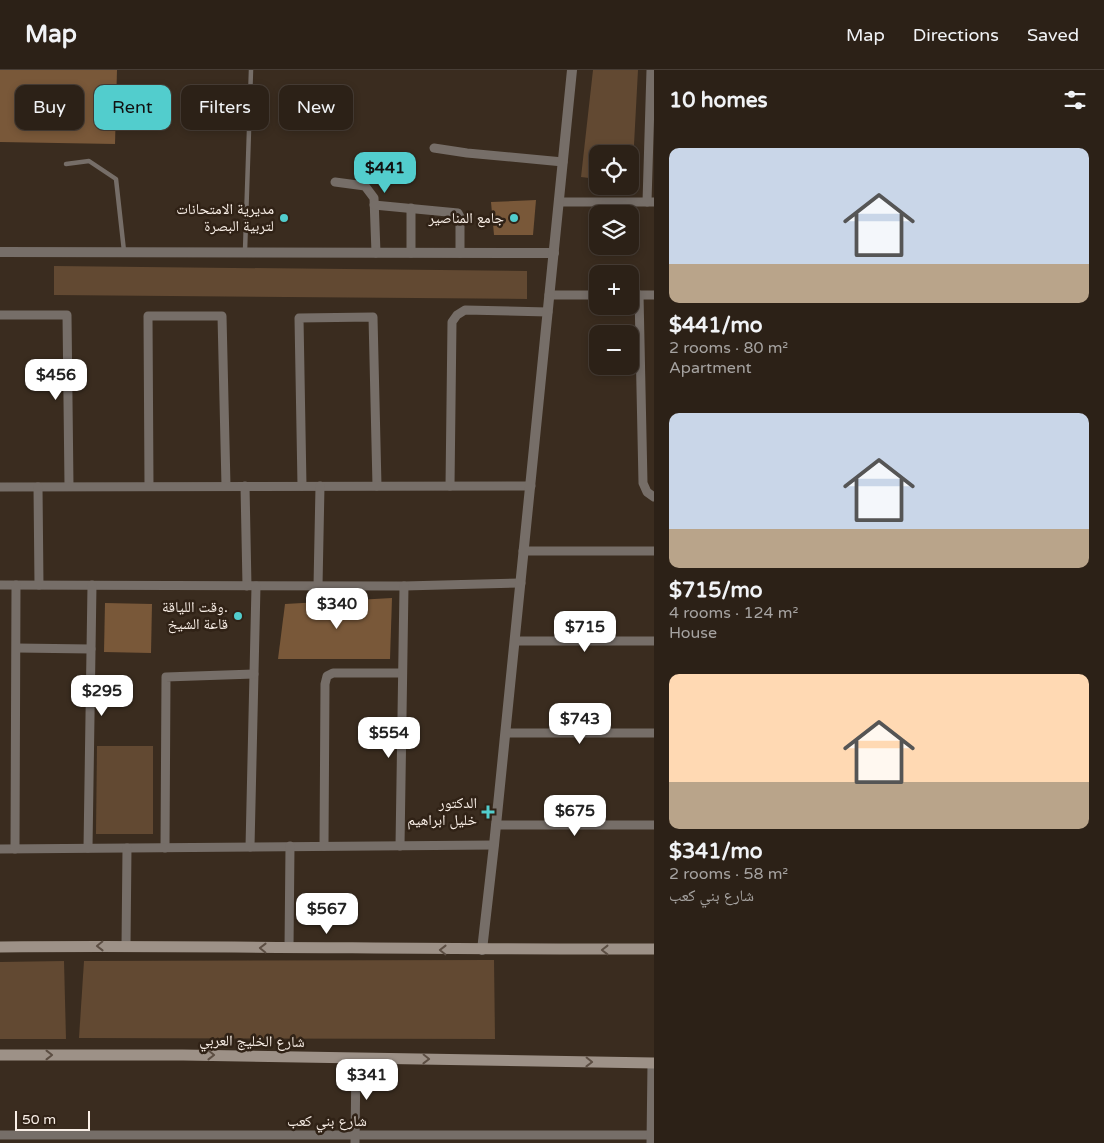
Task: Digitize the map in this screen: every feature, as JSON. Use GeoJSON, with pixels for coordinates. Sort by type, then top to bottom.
{"type":"FeatureCollection","features":[{"type":"Feature","properties":{"kind":"main road"},"geometry":{"type":"LineString","coordinates":[[0,948],[126,946],[482,950],[654,949]]}},
{"type":"Feature","properties":{"kind":"main road","name":"شارع الخليج العربي"},"geometry":{"type":"LineString","coordinates":[[0,1055],[183,1055],[653,1063]]}},
{"type":"Feature","properties":{"kind":"street"},"geometry":{"type":"LineString","coordinates":[[482,950],[506,733],[572,70]]}},
{"type":"Feature","properties":{"kind":"street"},"geometry":{"type":"LineString","coordinates":[[559,202],[651,202],[651,70]]}},
{"type":"Feature","properties":{"kind":"street"},"geometry":{"type":"LineString","coordinates":[[434,148],[466,153],[563,162]]}},
{"type":"Feature","properties":{"kind":"street"},"geometry":{"type":"LineString","coordinates":[[335,182],[365,186],[374,198],[376,252]]}},
{"type":"Feature","properties":{"kind":"street"},"geometry":{"type":"LineString","coordinates":[[374,205],[458,213],[460,216],[460,252]]}},
{"type":"Feature","properties":{"kind":"street"},"geometry":{"type":"LineString","coordinates":[[411,208],[411,253]]}},
{"type":"Feature","properties":{"kind":"street"},"geometry":{"type":"LineString","coordinates":[[0,252],[554,253]]}},
{"type":"Feature","properties":{"kind":"street"},"geometry":{"type":"LineString","coordinates":[[549,295],[589,295]]}},
{"type":"Feature","properties":{"kind":"street"},"geometry":{"type":"LineString","coordinates":[[639,295],[654,295]]}},
{"type":"Feature","properties":{"kind":"street"},"geometry":{"type":"LineString","coordinates":[[450,486],[452,322],[457,315],[465,310],[548,312]]}},
{"type":"Feature","properties":{"kind":"street"},"geometry":{"type":"LineString","coordinates":[[0,315],[67,315],[68,486]]}},
{"type":"Feature","properties":{"kind":"street"},"geometry":{"type":"LineString","coordinates":[[636,315],[643,483],[647,492],[654,497]]}},
{"type":"Feature","properties":{"kind":"street"},"geometry":{"type":"LineString","coordinates":[[149,486],[148,316],[222,316],[226,486]]}},
{"type":"Feature","properties":{"kind":"street"},"geometry":{"type":"LineString","coordinates":[[302,486],[299,318],[374,317],[377,486]]}},
{"type":"Feature","properties":{"kind":"street"},"geometry":{"type":"LineString","coordinates":[[38,486],[39,585]]}},
{"type":"Feature","properties":{"kind":"street"},"geometry":{"type":"LineString","coordinates":[[245,486],[252,586],[254,674],[250,847]]}},
{"type":"Feature","properties":{"kind":"street"},"geometry":{"type":"LineString","coordinates":[[318,586],[320,486]]}},
{"type":"Feature","properties":{"kind":"street"},"geometry":{"type":"LineString","coordinates":[[0,487],[531,486]]}},
{"type":"Feature","properties":{"kind":"street"},"geometry":{"type":"LineString","coordinates":[[523,551],[654,551]]}},
{"type":"Feature","properties":{"kind":"street"},"geometry":{"type":"LineString","coordinates":[[0,585],[404,586],[521,582]]}},
{"type":"Feature","properties":{"kind":"street"},"geometry":{"type":"LineString","coordinates":[[15,849],[16,585]]}},
{"type":"Feature","properties":{"kind":"street"},"geometry":{"type":"LineString","coordinates":[[88,848],[92,585]]}},
{"type":"Feature","properties":{"kind":"street"},"geometry":{"type":"LineString","coordinates":[[400,846],[404,586]]}},
{"type":"Feature","properties":{"kind":"street"},"geometry":{"type":"LineString","coordinates":[[515,641],[654,641]]}},
{"type":"Feature","properties":{"kind":"street"},"geometry":{"type":"LineString","coordinates":[[17,648],[91,649]]}},
{"type":"Feature","properties":{"kind":"street"},"geometry":{"type":"LineString","coordinates":[[324,846],[324,684],[328,676],[333,673],[402,673]]}},
{"type":"Feature","properties":{"kind":"street"},"geometry":{"type":"LineString","coordinates":[[165,848],[166,677],[254,674]]}},
{"type":"Feature","properties":{"kind":"street"},"geometry":{"type":"LineString","coordinates":[[506,733],[654,733]]}},
{"type":"Feature","properties":{"kind":"street"},"geometry":{"type":"LineString","coordinates":[[496,825],[654,826]]}},
{"type":"Feature","properties":{"kind":"street"},"geometry":{"type":"LineString","coordinates":[[0,849],[494,845]]}},
{"type":"Feature","properties":{"kind":"street"},"geometry":{"type":"LineString","coordinates":[[289,948],[290,846]]}},
{"type":"Feature","properties":{"kind":"street"},"geometry":{"type":"LineString","coordinates":[[126,946],[127,848]]}},
{"type":"Feature","properties":{"kind":"street"},"geometry":{"type":"LineString","coordinates":[[355,1139],[356,1058]]}},
{"type":"Feature","properties":{"kind":"street"},"geometry":{"type":"LineString","coordinates":[[652,1138],[653,1063]]}},
{"type":"Feature","properties":{"kind":"street","name":"شارع بني كعب"},"geometry":{"type":"LineString","coordinates":[[0,1135],[53,1139],[652,1138]]}},
{"type":"Feature","properties":{"kind":"lane"},"geometry":{"type":"LineString","coordinates":[[245,252],[251,70]]}},
{"type":"Feature","properties":{"kind":"lane"},"geometry":{"type":"LineString","coordinates":[[66,164],[89,161],[116,179],[124,252]]}},
{"type":"Feature","properties":{"kind":"shaded area"},"geometry":{"type":"Polygon","coordinates":[[[593,70],[638,70],[634,145],[589,145],[589,178],[581,177],[593,70]]]}},
{"type":"Feature","properties":{"kind":"shaded area"},"geometry":{"type":"Polygon","coordinates":[[[54,266],[527,271],[527,299],[54,295],[54,266]]]}},
{"type":"Feature","properties":{"kind":"shaded area"},"geometry":{"type":"Polygon","coordinates":[[[97,746],[153,746],[153,834],[96,834],[97,746]]]}},
{"type":"Feature","properties":{"kind":"shaded area"},"geometry":{"type":"Polygon","coordinates":[[[494,960],[495,1039],[79,1038],[84,961],[494,960]]]}},
{"type":"Feature","properties":{"kind":"shaded area"},"geometry":{"type":"Polygon","coordinates":[[[64,961],[66,1039],[0,1039],[0,962],[64,961]]]}},
{"type":"Feature","properties":{"kind":"building"},"geometry":{"type":"Polygon","coordinates":[[[0,70],[117,70],[117,85],[94,85],[94,130],[115,130],[115,144],[0,142],[0,70]]]}},
{"type":"Feature","properties":{"kind":"building","name":"جامع المناصير"},"geometry":{"type":"Polygon","coordinates":[[[536,200],[533,235],[494,235],[491,202],[536,200]]]}},
{"type":"Feature","properties":{"kind":"building"},"geometry":{"type":"Polygon","coordinates":[[[392,598],[390,659],[278,659],[285,604],[392,598]]]}},
{"type":"Feature","properties":{"kind":"building"},"geometry":{"type":"Polygon","coordinates":[[[105,603],[152,604],[151,653],[104,652],[105,603]]]}},
{"type":"Feature","properties":{"kind":"place","name":"مديرية الامتحانات لتربية البصرة"},"geometry":{"type":"Point","coordinates":[284,218]}},
{"type":"Feature","properties":{"kind":"place","name":"جامع المناصير"},"geometry":{"type":"Point","coordinates":[514,218]}},
{"type":"Feature","properties":{"kind":"place","name":"وقت اللياقة. قاعة الشيخ"},"geometry":{"type":"Point","coordinates":[238,616]}},
{"type":"Feature","properties":{"kind":"place","name":"الدكتور خليل ابراهيم"},"geometry":{"type":"Point","coordinates":[488,812]}}]}
